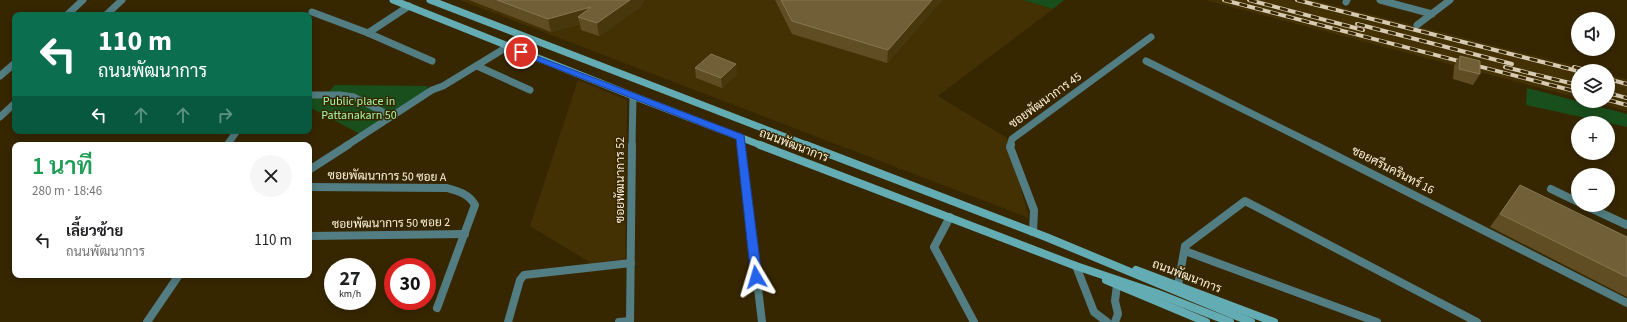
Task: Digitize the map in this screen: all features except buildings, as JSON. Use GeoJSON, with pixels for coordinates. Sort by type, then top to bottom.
{"type":"FeatureCollection","features":[{"type":"Feature","properties":{"kind":"main road","name":"ถนนพัฒนาการ"},"geometry":{"type":"LineString","coordinates":[[393,0],[633,96],[1076,266],[1150,290],[1230,322]]}},
{"type":"Feature","properties":{"kind":"main road","name":"ถนนพัฒนาการ"},"geometry":{"type":"LineString","coordinates":[[430,0],[1033,232],[1251,322]]}},
{"type":"Feature","properties":{"kind":"main road","name":"ถนนพัฒนาการ"},"geometry":{"type":"LineString","coordinates":[[1091,255],[1178,285],[1274,322]]}},
{"type":"Feature","properties":{"kind":"main road","name":"ถนนพัฒนาการ"},"geometry":{"type":"LineString","coordinates":[[1076,266],[1117,285],[1206,322]]}},
{"type":"Feature","properties":{"kind":"street"},"geometry":{"type":"LineString","coordinates":[[70,12],[83,0]]}},
{"type":"Feature","properties":{"kind":"street"},"geometry":{"type":"LineString","coordinates":[[109,12],[122,0]]}},
{"type":"Feature","properties":{"kind":"street"},"geometry":{"type":"LineString","coordinates":[[1380,0],[1432,14]]}},
{"type":"Feature","properties":{"kind":"street"},"geometry":{"type":"LineString","coordinates":[[1417,25],[1432,14],[1441,2],[1450,0]]}},
{"type":"Feature","properties":{"kind":"street"},"geometry":{"type":"LineString","coordinates":[[368,33],[409,6]]}},
{"type":"Feature","properties":{"kind":"street"},"geometry":{"type":"LineString","coordinates":[[312,12],[368,33],[432,61]]}},
{"type":"Feature","properties":{"kind":"street","name":"ซอยพัฒนาการ 45"},"geometry":{"type":"LineString","coordinates":[[1033,232],[1034,210],[1010,147],[1012,139],[1151,37]]}},
{"type":"Feature","properties":{"kind":"street"},"geometry":{"type":"LineString","coordinates":[[312,168],[432,90],[443,86],[477,66],[504,45]]}},
{"type":"Feature","properties":{"kind":"street"},"geometry":{"type":"LineString","coordinates":[[432,90],[439,83],[504,45]]}},
{"type":"Feature","properties":{"kind":"street","name":"ซอยศรีนครินทร์ 16"},"geometry":{"type":"LineString","coordinates":[[1146,60],[1355,164],[1627,303]]}},
{"type":"Feature","properties":{"kind":"street"},"geometry":{"type":"LineString","coordinates":[[0,76],[12,66]]}},
{"type":"Feature","properties":{"kind":"street"},"geometry":{"type":"LineString","coordinates":[[477,66],[530,90]]}},
{"type":"Feature","properties":{"kind":"street"},"geometry":{"type":"LineString","coordinates":[[312,95],[340,95],[354,97],[391,116]]}},
{"type":"Feature","properties":{"kind":"street","name":"ซอยพัฒนาการ 52"},"geometry":{"type":"LineString","coordinates":[[630,322],[633,96]]}},
{"type":"Feature","properties":{"kind":"street"},"geometry":{"type":"LineString","coordinates":[[0,117],[12,106]]}},
{"type":"Feature","properties":{"kind":"street"},"geometry":{"type":"LineString","coordinates":[[740,137],[762,322]]}},
{"type":"Feature","properties":{"kind":"street","name":"ซอยพัฒนาการ 50 ซอย A"},"geometry":{"type":"LineString","coordinates":[[312,187],[447,188],[458,191],[469,196],[475,205],[465,234]]}},
{"type":"Feature","properties":{"kind":"street"},"geometry":{"type":"LineString","coordinates":[[1551,189],[1571,199]]}},
{"type":"Feature","properties":{"kind":"street"},"geometry":{"type":"LineString","coordinates":[[1178,285],[1186,246],[1245,201],[1477,322]]}},
{"type":"Feature","properties":{"kind":"street"},"geometry":{"type":"LineString","coordinates":[[1599,212],[1627,225]]}},
{"type":"Feature","properties":{"kind":"street"},"geometry":{"type":"LineString","coordinates":[[950,217],[934,247],[974,322]]}},
{"type":"Feature","properties":{"kind":"street","name":"ซอยพัฒนาการ 50 ซอย 2"},"geometry":{"type":"LineString","coordinates":[[312,236],[465,234],[437,308]]}},
{"type":"Feature","properties":{"kind":"street"},"geometry":{"type":"LineString","coordinates":[[1185,251],[1378,322]]}},
{"type":"Feature","properties":{"kind":"street"},"geometry":{"type":"LineString","coordinates":[[508,322],[520,280],[524,275],[631,263]]}},
{"type":"Feature","properties":{"kind":"street"},"geometry":{"type":"LineString","coordinates":[[1076,266],[1094,312],[1107,322]]}},
{"type":"Feature","properties":{"kind":"street"},"geometry":{"type":"LineString","coordinates":[[147,322],[177,278]]}},
{"type":"Feature","properties":{"kind":"street"},"geometry":{"type":"LineString","coordinates":[[1115,322],[1118,314],[1115,301],[1117,285]]}},
{"type":"Feature","properties":{"kind":"street"},"geometry":{"type":"LineString","coordinates":[[619,322],[630,322]]}},
{"type":"Feature","properties":{"kind":"shaded area"},"geometry":{"type":"Polygon","coordinates":[[[460,0],[1023,0],[1053,9],[938,96],[1007,138],[1029,218],[460,0]]]}},
{"type":"Feature","properties":{"kind":"shaded area"},"geometry":{"type":"Polygon","coordinates":[[[1205,0],[1313,0],[1571,65],[1571,96],[1205,0]]]}},
{"type":"Feature","properties":{"kind":"shaded area"},"geometry":{"type":"Polygon","coordinates":[[[1615,76],[1627,79],[1627,111],[1615,108],[1615,76]]]}},
{"type":"Feature","properties":{"kind":"shaded area"},"geometry":{"type":"Polygon","coordinates":[[[578,80],[627,100],[625,259],[591,263],[530,226],[578,80]]]}},
{"type":"Feature","properties":{"kind":"green space"},"geometry":{"type":"Polygon","coordinates":[[[1023,0],[1064,0],[1053,9],[1023,0]]]}},
{"type":"Feature","properties":{"kind":"green space","name":"Public place in Pattanakarn 50"},"geometry":{"type":"Polygon","coordinates":[[[335,85],[428,86],[426,92],[360,134],[312,109],[312,95],[326,95],[335,85]]]}},
{"type":"Feature","properties":{"kind":"green space"},"geometry":{"type":"Polygon","coordinates":[[[1527,88],[1571,99],[1571,108],[1604,108],[1627,114],[1627,127],[1615,124],[1615,116],[1576,116],[1526,105],[1527,88]]]}},
{"type":"Feature","properties":{"kind":"railway"},"geometry":{"type":"LineString","coordinates":[[1224,0],[1571,90]]}},
{"type":"Feature","properties":{"kind":"railway"},"geometry":{"type":"LineString","coordinates":[[1249,0],[1363,30]]}},
{"type":"Feature","properties":{"kind":"railway"},"geometry":{"type":"LineString","coordinates":[[1297,0],[1571,69]]}},
{"type":"Feature","properties":{"kind":"railway"},"geometry":{"type":"LineString","coordinates":[[1357,24],[1512,64]]}},
{"type":"Feature","properties":{"kind":"railway"},"geometry":{"type":"LineString","coordinates":[[1505,67],[1571,83]]}},
{"type":"Feature","properties":{"kind":"railway"},"geometry":{"type":"LineString","coordinates":[[1615,81],[1627,84]]}},
{"type":"Feature","properties":{"kind":"railway"},"geometry":{"type":"LineString","coordinates":[[1615,95],[1627,98]]}},
{"type":"Feature","properties":{"kind":"railway"},"geometry":{"type":"LineString","coordinates":[[1615,102],[1627,105]]}},
{"type":"Feature","properties":{"kind":"route"},"geometry":{"type":"LineString","coordinates":[[521,52],[740,137],[756,277]]}}]}
